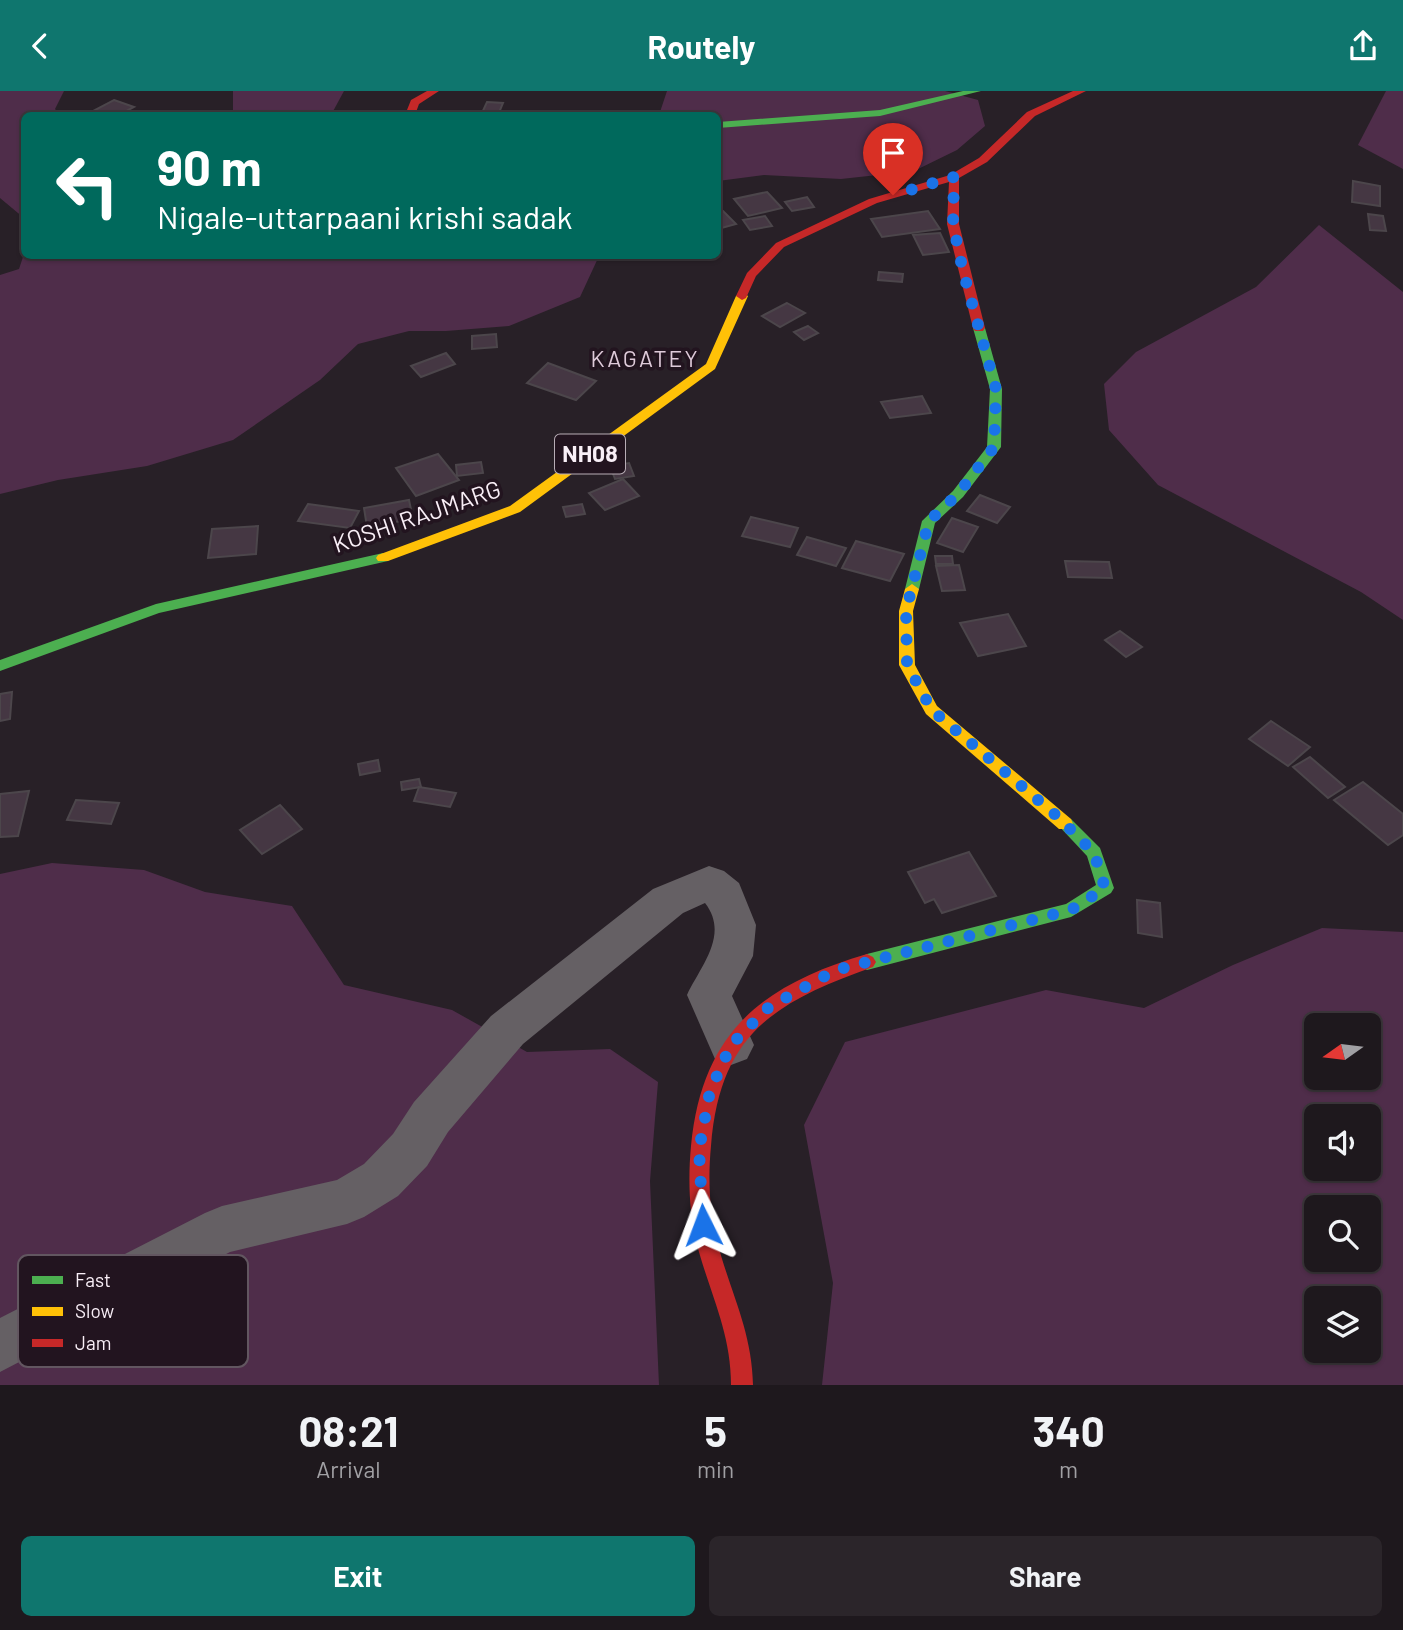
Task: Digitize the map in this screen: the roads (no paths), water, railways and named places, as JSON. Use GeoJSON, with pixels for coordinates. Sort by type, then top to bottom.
{"type":"FeatureCollection","features":[{"type":"Feature","properties":{"kind":"main road"},"geometry":{"type":"LineString","coordinates":[[411,112],[415,103],[433,91]]}},
{"type":"Feature","properties":{"kind":"main road"},"geometry":{"type":"LineString","coordinates":[[721,125],[835,119],[904,111],[976,91]]}},
{"type":"Feature","properties":{"kind":"main road","name":"KOSHI RAJMARG"},"geometry":{"type":"LineString","coordinates":[[0,666],[156,609],[376,560],[515,509],[710,366],[751,275],[780,245],[873,201],[954,177],[983,160],[1031,114],[1081,91]]}},
{"type":"Feature","properties":{"kind":"main road"},"geometry":{"type":"LineString","coordinates":[[742,1385],[741,1352],[703,1225],[699,1150],[710,1091],[731,1045],[769,1007],[836,970],[1071,910],[1105,888],[1094,853],[1058,817],[932,710],[907,665],[906,611],[929,521],[958,494],[994,447],[996,389],[963,271],[953,224],[954,177]]}},
{"type":"Feature","properties":{"kind":"street"},"geometry":{"type":"LineString","coordinates":[[174,1255],[222,1230],[347,1201],[381,1180],[410,1150],[430,1117],[507,1030],[668,901],[709,883],[724,892],[738,931],[735,950],[709,995],[731,1045]]}},
{"type":"Feature","properties":{"kind":"street"},"geometry":{"type":"LineString","coordinates":[[0,1346],[18,1337]]}},
{"type":"Feature","properties":{"kind":"district","name":"KAGATEY"},"geometry":{"type":"Point","coordinates":[645,359]}}]}
